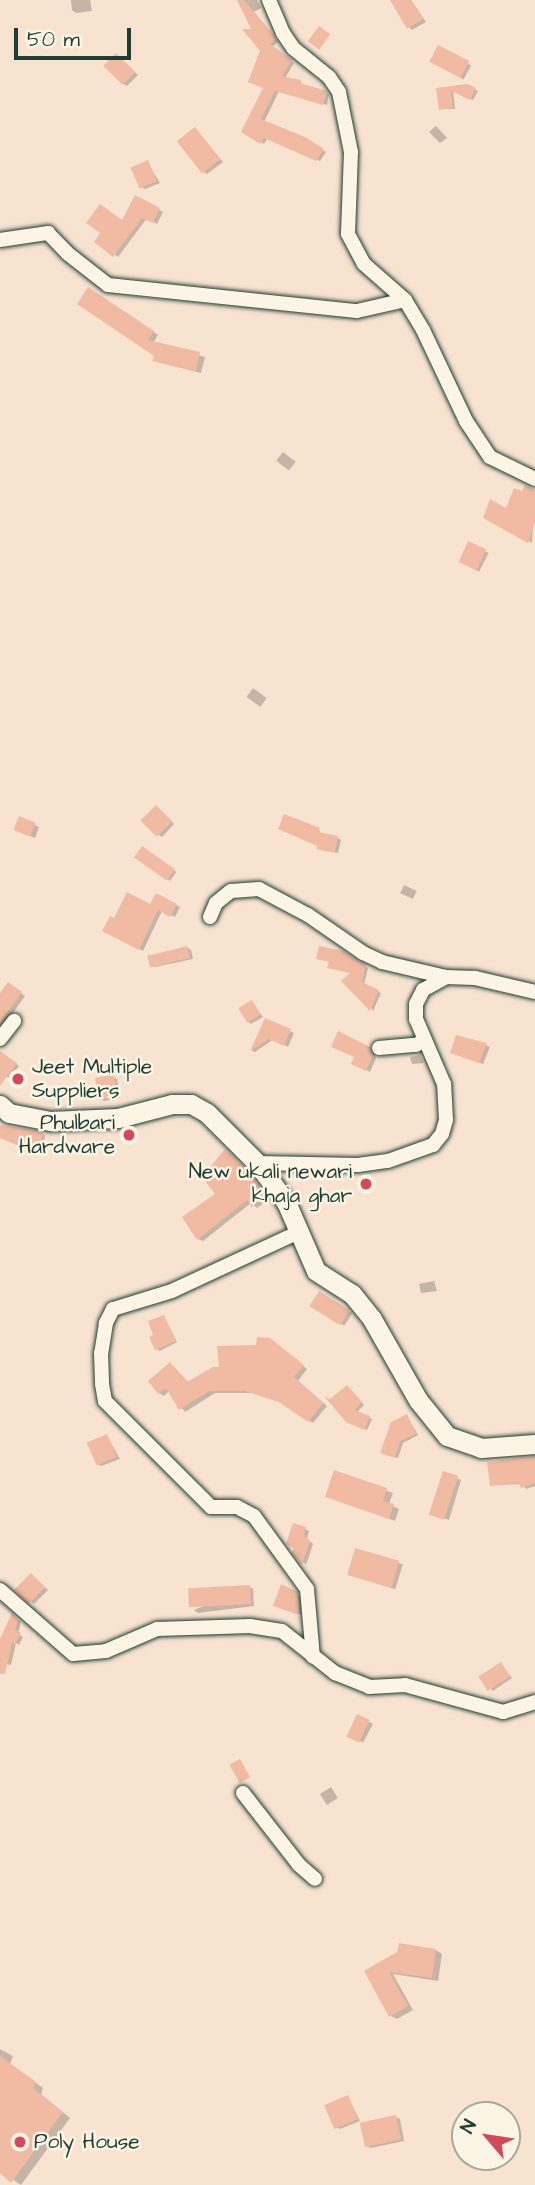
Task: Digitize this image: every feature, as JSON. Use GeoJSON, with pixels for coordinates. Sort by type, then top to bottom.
{"type":"FeatureCollection","features":[{"type":"Feature","properties":{"kind":"street"},"geometry":{"type":"LineString","coordinates":[[269,0],[283,33],[293,48],[329,77],[339,92],[351,152],[348,234],[363,264],[405,300],[423,330],[466,421],[490,457],[535,479]]}},
{"type":"Feature","properties":{"kind":"street"},"geometry":{"type":"LineString","coordinates":[[0,240],[48,233],[67,253],[108,285],[357,311],[405,300]]}},
{"type":"Feature","properties":{"kind":"street"},"geometry":{"type":"LineString","coordinates":[[210,917],[216,904],[230,891],[259,889],[308,915],[363,953],[382,962],[446,977],[475,978],[535,992]]}},
{"type":"Feature","properties":{"kind":"street"},"geometry":{"type":"LineString","coordinates":[[257,1163],[358,1165],[388,1161],[433,1145],[442,1135],[446,1120],[444,1084],[416,1019],[416,1004],[423,990],[446,977]]}},
{"type":"Feature","properties":{"kind":"street"},"geometry":{"type":"LineString","coordinates":[[0,1039],[14,1021]]}},
{"type":"Feature","properties":{"kind":"street"},"geometry":{"type":"LineString","coordinates":[[379,1048],[416,1045],[425,1040]]}},
{"type":"Feature","properties":{"kind":"street"},"geometry":{"type":"LineString","coordinates":[[0,1105],[9,1112],[62,1121],[118,1118],[172,1104],[191,1104],[207,1113],[257,1163],[286,1202],[316,1271],[352,1294],[372,1319],[418,1400],[447,1436],[481,1448],[535,1444]]}},
{"type":"Feature","properties":{"kind":"street"},"geometry":{"type":"LineString","coordinates":[[299,1232],[172,1292],[113,1309],[106,1323],[101,1353],[102,1384],[105,1401],[211,1507],[237,1507],[254,1516],[307,1589],[313,1657]]}},
{"type":"Feature","properties":{"kind":"street"},"geometry":{"type":"LineString","coordinates":[[0,1591],[73,1654],[106,1651],[157,1629],[250,1626],[282,1631],[335,1673],[369,1687],[405,1685],[503,1712],[535,1702]]}},
{"type":"Feature","properties":{"kind":"street"},"geometry":{"type":"LineString","coordinates":[[243,1793],[299,1866],[315,1879]]}},
{"type":"Feature","properties":{"kind":"building"},"geometry":{"type":"Polygon","coordinates":[[[237,0],[244,0],[273,34],[276,39],[270,44],[292,60],[282,76],[301,80],[300,83],[327,91],[323,105],[275,91],[261,119],[305,137],[324,149],[316,161],[264,138],[260,144],[241,132],[263,88],[248,82],[260,51],[242,29],[251,29],[237,0]]]}},
{"type":"Feature","properties":{"kind":"building"},"geometry":{"type":"Polygon","coordinates":[[[390,0],[411,0],[423,19],[407,29],[390,0]]]}},
{"type":"Feature","properties":{"kind":"building"},"geometry":{"type":"Polygon","coordinates":[[[319,26],[330,34],[319,50],[308,41],[319,26]]]}},
{"type":"Feature","properties":{"kind":"building"},"geometry":{"type":"Polygon","coordinates":[[[438,45],[469,61],[461,78],[429,62],[438,45]]]}},
{"type":"Feature","properties":{"kind":"building"},"geometry":{"type":"Polygon","coordinates":[[[116,53],[135,72],[122,85],[103,66],[116,53]]]}},
{"type":"Feature","properties":{"kind":"building"},"geometry":{"type":"Polygon","coordinates":[[[467,84],[476,88],[470,100],[451,91],[453,108],[439,110],[436,88],[467,84]]]}},
{"type":"Feature","properties":{"kind":"building"},"geometry":{"type":"Polygon","coordinates":[[[195,127],[220,159],[202,173],[177,141],[195,127]]]}},
{"type":"Feature","properties":{"kind":"building"},"geometry":{"type":"Polygon","coordinates":[[[148,160],[157,181],[139,189],[131,167],[148,160]]]}},
{"type":"Feature","properties":{"kind":"building"},"geometry":{"type":"Polygon","coordinates":[[[135,195],[160,208],[153,223],[142,218],[113,257],[94,242],[100,233],[86,223],[100,204],[122,220],[135,195]]]}},
{"type":"Feature","properties":{"kind":"building"},"geometry":{"type":"Polygon","coordinates":[[[88,287],[154,331],[148,340],[200,352],[196,371],[152,361],[154,356],[77,304],[88,287]]]}},
{"type":"Feature","properties":{"kind":"building"},"geometry":{"type":"Polygon","coordinates":[[[525,485],[535,490],[535,522],[528,543],[483,518],[490,499],[506,508],[514,488],[522,491],[525,485]]]}},
{"type":"Feature","properties":{"kind":"building"},"geometry":{"type":"Polygon","coordinates":[[[468,541],[486,549],[477,570],[459,562],[468,541]]]}},
{"type":"Feature","properties":{"kind":"building"},"geometry":{"type":"Polygon","coordinates":[[[156,805],[172,821],[157,837],[140,821],[156,805]]]}},
{"type":"Feature","properties":{"kind":"building"},"geometry":{"type":"Polygon","coordinates":[[[284,814],[320,828],[318,832],[338,836],[335,852],[316,849],[317,846],[278,829],[284,814]]]}},
{"type":"Feature","properties":{"kind":"building"},"geometry":{"type":"Polygon","coordinates":[[[19,816],[36,823],[30,837],[13,830],[19,816]]]}},
{"type":"Feature","properties":{"kind":"building"},"geometry":{"type":"Polygon","coordinates":[[[142,846],[175,869],[167,880],[134,857],[142,846]]]}},
{"type":"Feature","properties":{"kind":"building"},"geometry":{"type":"Polygon","coordinates":[[[127,892],[150,904],[156,893],[177,904],[170,917],[158,910],[139,950],[102,931],[110,916],[114,918],[127,892]]]}},
{"type":"Feature","properties":{"kind":"building"},"geometry":{"type":"Polygon","coordinates":[[[187,946],[190,958],[150,968],[147,956],[187,946]]]}},
{"type":"Feature","properties":{"kind":"building"},"geometry":{"type":"Polygon","coordinates":[[[319,946],[343,951],[366,965],[362,982],[379,990],[370,1011],[341,981],[350,973],[327,968],[329,962],[316,959],[319,946]]]}},
{"type":"Feature","properties":{"kind":"building"},"geometry":{"type":"Polygon","coordinates":[[[8,982],[22,992],[0,1023],[0,993],[8,982]]]}},
{"type":"Feature","properties":{"kind":"building"},"geometry":{"type":"Polygon","coordinates":[[[252,1000],[261,1015],[247,1023],[238,1008],[252,1000]]]}},
{"type":"Feature","properties":{"kind":"building"},"geometry":{"type":"Polygon","coordinates":[[[265,1018],[291,1029],[284,1046],[269,1039],[250,1051],[265,1018]]]}},
{"type":"Feature","properties":{"kind":"building"},"geometry":{"type":"Polygon","coordinates":[[[338,1031],[370,1047],[373,1055],[366,1071],[351,1064],[354,1057],[331,1047],[338,1031]]]}},
{"type":"Feature","properties":{"kind":"building"},"geometry":{"type":"Polygon","coordinates":[[[456,1035],[487,1043],[479,1063],[450,1053],[456,1035]]]}},
{"type":"Feature","properties":{"kind":"building"},"geometry":{"type":"Polygon","coordinates":[[[0,1051],[17,1063],[0,1086],[0,1051]]]}},
{"type":"Feature","properties":{"kind":"building"},"geometry":{"type":"Polygon","coordinates":[[[114,1075],[117,1097],[98,1099],[95,1078],[114,1075]]]}},
{"type":"Feature","properties":{"kind":"building"},"geometry":{"type":"Polygon","coordinates":[[[0,1125],[43,1132],[40,1150],[19,1146],[0,1138],[0,1125]]]}},
{"type":"Feature","properties":{"kind":"building"},"geometry":{"type":"Polygon","coordinates":[[[225,1149],[248,1171],[266,1196],[251,1207],[247,1200],[197,1240],[182,1217],[215,1194],[202,1177],[225,1149]]]}},
{"type":"Feature","properties":{"kind":"building"},"geometry":{"type":"Polygon","coordinates":[[[319,1291],[350,1310],[340,1325],[309,1306],[319,1291]]]}},
{"type":"Feature","properties":{"kind":"building"},"geometry":{"type":"Polygon","coordinates":[[[164,1315],[176,1341],[155,1350],[149,1337],[153,1335],[148,1321],[164,1315]]]}},
{"type":"Feature","properties":{"kind":"building"},"geometry":{"type":"Polygon","coordinates":[[[257,1337],[270,1338],[304,1365],[294,1377],[323,1403],[308,1422],[279,1402],[245,1391],[209,1391],[179,1410],[166,1388],[158,1394],[148,1381],[170,1362],[187,1382],[213,1367],[219,1367],[217,1346],[256,1345],[257,1337]]]}},
{"type":"Feature","properties":{"kind":"building"},"geometry":{"type":"Polygon","coordinates":[[[347,1385],[362,1402],[355,1410],[370,1416],[364,1430],[346,1422],[324,1396],[330,1399],[347,1385]]]}},
{"type":"Feature","properties":{"kind":"building"},"geometry":{"type":"Polygon","coordinates":[[[407,1414],[416,1434],[400,1441],[395,1458],[380,1453],[391,1422],[407,1414]]]}},
{"type":"Feature","properties":{"kind":"building"},"geometry":{"type":"Polygon","coordinates":[[[107,1434],[117,1457],[97,1466],[87,1443],[107,1434]]]}},
{"type":"Feature","properties":{"kind":"building"},"geometry":{"type":"Polygon","coordinates":[[[535,1456],[535,1483],[521,1488],[519,1483],[490,1486],[487,1462],[535,1456]]]}},
{"type":"Feature","properties":{"kind":"building"},"geometry":{"type":"Polygon","coordinates":[[[334,1470],[387,1488],[383,1501],[394,1504],[389,1519],[325,1497],[334,1470]]]}},
{"type":"Feature","properties":{"kind":"building"},"geometry":{"type":"Polygon","coordinates":[[[443,1471],[458,1476],[444,1520],[429,1515],[443,1471]]]}},
{"type":"Feature","properties":{"kind":"building"},"geometry":{"type":"Polygon","coordinates":[[[293,1523],[306,1527],[304,1535],[310,1541],[302,1565],[292,1553],[294,1548],[286,1544],[293,1523]]]}},
{"type":"Feature","properties":{"kind":"building"},"geometry":{"type":"Polygon","coordinates":[[[355,1548],[399,1561],[392,1588],[347,1575],[355,1548]]]}},
{"type":"Feature","properties":{"kind":"building"},"geometry":{"type":"Polygon","coordinates":[[[31,1573],[45,1587],[28,1604],[14,1590],[31,1573]]]}},
{"type":"Feature","properties":{"kind":"building"},"geometry":{"type":"Polygon","coordinates":[[[281,1584],[298,1592],[299,1615],[273,1606],[281,1584]]]}},
{"type":"Feature","properties":{"kind":"building"},"geometry":{"type":"Polygon","coordinates":[[[250,1585],[251,1604],[189,1607],[188,1588],[250,1585]]]}},
{"type":"Feature","properties":{"kind":"building"},"geometry":{"type":"Polygon","coordinates":[[[12,1613],[18,1619],[15,1630],[21,1633],[15,1644],[12,1643],[5,1674],[0,1674],[0,1639],[12,1613]]]}},
{"type":"Feature","properties":{"kind":"building"},"geometry":{"type":"Polygon","coordinates":[[[501,1662],[510,1676],[488,1691],[478,1677],[501,1662]]]}},
{"type":"Feature","properties":{"kind":"building"},"geometry":{"type":"Polygon","coordinates":[[[357,1714],[370,1720],[359,1743],[346,1737],[357,1714]]]}},
{"type":"Feature","properties":{"kind":"building"},"geometry":{"type":"Polygon","coordinates":[[[240,1759],[250,1777],[240,1783],[230,1765],[240,1759]]]}},
{"type":"Feature","properties":{"kind":"building"},"geometry":{"type":"Polygon","coordinates":[[[399,1943],[436,1949],[432,1978],[389,1972],[408,2006],[389,2017],[364,1971],[397,1952],[399,1943]]]}},
{"type":"Feature","properties":{"kind":"building","name":"Poly House"},"geometry":{"type":"Polygon","coordinates":[[[0,2056],[36,2082],[33,2088],[63,2112],[11,2183],[0,2173],[0,2056]]]}},
{"type":"Feature","properties":{"kind":"building"},"geometry":{"type":"Polygon","coordinates":[[[348,2095],[358,2119],[334,2129],[324,2105],[348,2095]]]}},
{"type":"Feature","properties":{"kind":"building"},"geometry":{"type":"Polygon","coordinates":[[[396,2115],[401,2139],[365,2147],[360,2123],[396,2115]]]}},
{"type":"Feature","properties":{"kind":"place","name":"Jeet Multiple Suppliers"},"geometry":{"type":"Point","coordinates":[18,1079]}},
{"type":"Feature","properties":{"kind":"place","name":"Phulbari Hardware"},"geometry":{"type":"Point","coordinates":[129,1135]}},
{"type":"Feature","properties":{"kind":"place","name":"New ukali newari khaja ghar"},"geometry":{"type":"Point","coordinates":[366,1184]}},
{"type":"Feature","properties":{"kind":"place","name":"Poly House"},"geometry":{"type":"Point","coordinates":[20,2142]}}]}
